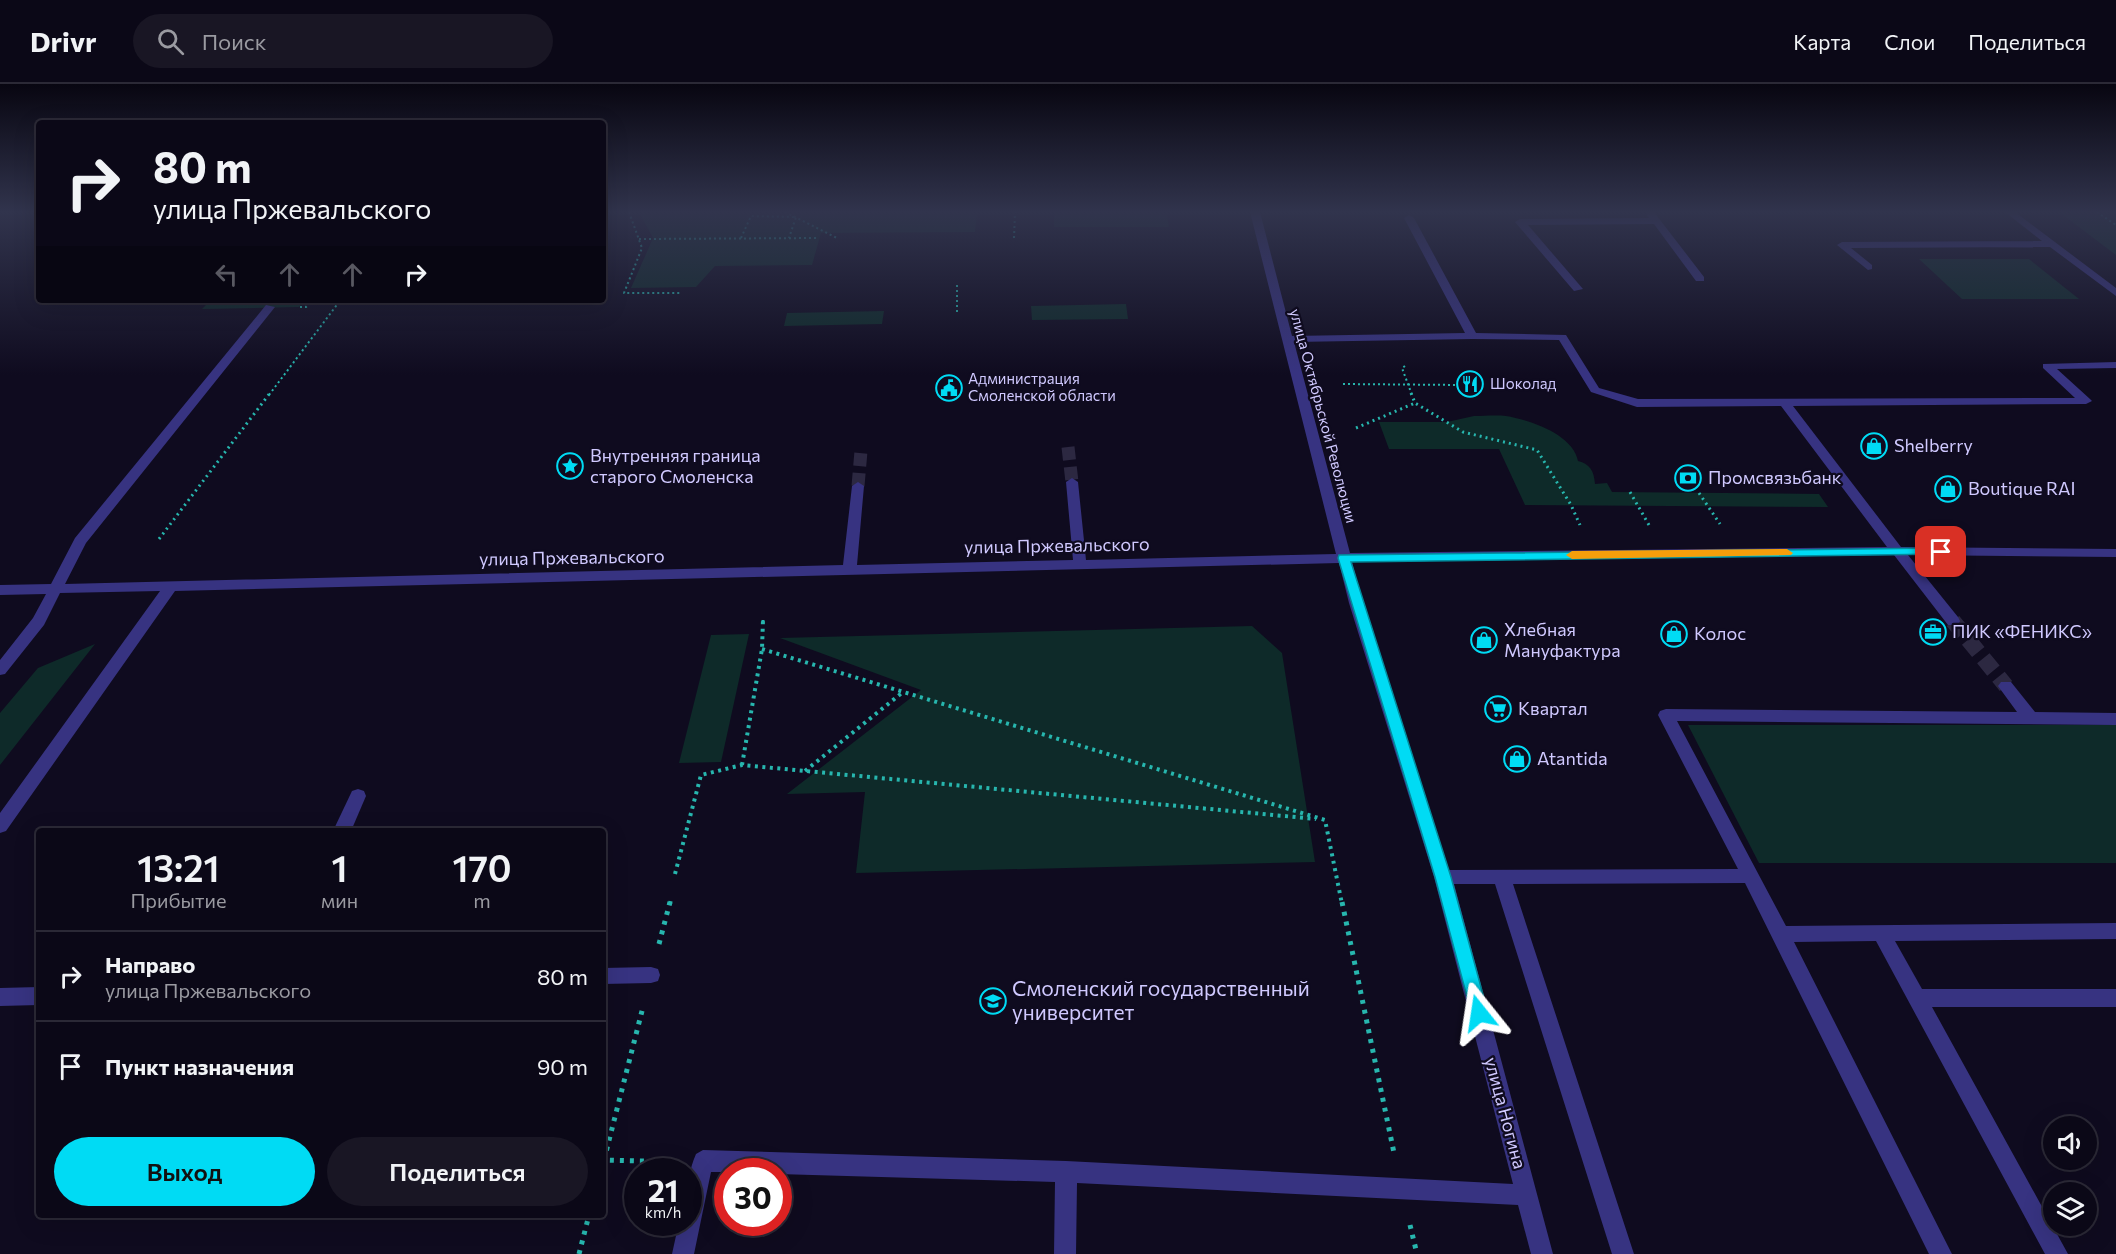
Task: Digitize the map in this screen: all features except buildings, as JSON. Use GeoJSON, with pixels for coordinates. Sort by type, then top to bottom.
{"type":"FeatureCollection","features":[{"type":"Feature","properties":{"kind":"street","name":"улица Октябрьской Революции"},"geometry":{"type":"LineString","coordinates":[[1269,267],[1344,558]]}},
{"type":"Feature","properties":{"kind":"street"},"geometry":{"type":"LineString","coordinates":[[1435,267],[1472,336]]}},
{"type":"Feature","properties":{"kind":"street"},"geometry":{"type":"LineString","coordinates":[[1559,267],[1578,289]]}},
{"type":"Feature","properties":{"kind":"street"},"geometry":{"type":"LineString","coordinates":[[1691,267],[1700,279]]}},
{"type":"Feature","properties":{"kind":"street"},"geometry":{"type":"LineString","coordinates":[[2082,267],[2116,293]]}},
{"type":"Feature","properties":{"kind":"street"},"geometry":{"type":"LineString","coordinates":[[0,670],[39,621],[80,541],[270,308]]}},
{"type":"Feature","properties":{"kind":"street"},"geometry":{"type":"LineString","coordinates":[[1287,339],[1562,337],[1595,390],[1637,403],[2086,401],[2047,366],[2116,365]]}},
{"type":"Feature","properties":{"kind":"street"},"geometry":{"type":"LineString","coordinates":[[1785,403],[1953,621]]}},
{"type":"Feature","properties":{"kind":"street"},"geometry":{"type":"LineString","coordinates":[[1072,482],[1080,564]]}},
{"type":"Feature","properties":{"kind":"street"},"geometry":{"type":"LineString","coordinates":[[850,569],[858,486]]}},
{"type":"Feature","properties":{"kind":"street","name":"улица Пржевальского"},"geometry":{"type":"LineString","coordinates":[[0,590],[1344,558],[1897,551],[2116,553]]}},
{"type":"Feature","properties":{"kind":"street","name":"улица Ногина"},"geometry":{"type":"LineString","coordinates":[[1344,558],[1443,877],[1542,1254]]}},
{"type":"Feature","properties":{"kind":"street"},"geometry":{"type":"LineString","coordinates":[[0,826],[171,586]]}},
{"type":"Feature","properties":{"kind":"street"},"geometry":{"type":"LineString","coordinates":[[2006,686],[2031,719]]}},
{"type":"Feature","properties":{"kind":"street"},"geometry":{"type":"LineString","coordinates":[[1941,1254],[1781,934],[1666,715],[2116,718]]}},
{"type":"Feature","properties":{"kind":"street"},"geometry":{"type":"LineString","coordinates":[[343,828],[358,796]]}},
{"type":"Feature","properties":{"kind":"street"},"geometry":{"type":"LineString","coordinates":[[1443,877],[1750,876]]}},
{"type":"Feature","properties":{"kind":"street"},"geometry":{"type":"LineString","coordinates":[[1502,877],[1623,1254]]}},
{"type":"Feature","properties":{"kind":"street"},"geometry":{"type":"LineString","coordinates":[[1781,934],[2116,931]]}},
{"type":"Feature","properties":{"kind":"street"},"geometry":{"type":"LineString","coordinates":[[1881,933],[2057,1254]]}},
{"type":"Feature","properties":{"kind":"street"},"geometry":{"type":"LineString","coordinates":[[606,976],[651,975]]}},
{"type":"Feature","properties":{"kind":"street"},"geometry":{"type":"LineString","coordinates":[[0,997],[36,996]]}},
{"type":"Feature","properties":{"kind":"street"},"geometry":{"type":"LineString","coordinates":[[1917,998],[2116,998]]}},
{"type":"Feature","properties":{"kind":"street"},"geometry":{"type":"LineString","coordinates":[[684,1254],[703,1161],[1066,1172],[1527,1195]]}},
{"type":"Feature","properties":{"kind":"street"},"geometry":{"type":"LineString","coordinates":[[1065,1254],[1066,1172]]}},
{"type":"Feature","properties":{"kind":"path"},"geometry":{"type":"LineString","coordinates":[[635,267],[624,294],[680,293]]}},
{"type":"Feature","properties":{"kind":"path"},"geometry":{"type":"LineString","coordinates":[[957,285],[957,312]]}},
{"type":"Feature","properties":{"kind":"path"},"geometry":{"type":"LineString","coordinates":[[159,539],[339,303]]}},
{"type":"Feature","properties":{"kind":"path"},"geometry":{"type":"LineString","coordinates":[[1343,384],[1461,385]]}},
{"type":"Feature","properties":{"kind":"path"},"geometry":{"type":"LineString","coordinates":[[1408,385],[1415,402],[1463,432],[1537,450],[1571,505],[1583,531]]}},
{"type":"Feature","properties":{"kind":"path"},"geometry":{"type":"LineString","coordinates":[[1356,428],[1415,402]]}},
{"type":"Feature","properties":{"kind":"path"},"geometry":{"type":"LineString","coordinates":[[1630,492],[1652,530]]}},
{"type":"Feature","properties":{"kind":"path"},"geometry":{"type":"LineString","coordinates":[[1699,493],[1723,530]]}},
{"type":"Feature","properties":{"kind":"path"},"geometry":{"type":"LineString","coordinates":[[742,765],[762,649],[763,616]]}},
{"type":"Feature","properties":{"kind":"path"},"geometry":{"type":"LineString","coordinates":[[762,649],[1325,820]]}},
{"type":"Feature","properties":{"kind":"path"},"geometry":{"type":"LineString","coordinates":[[804,771],[904,692]]}},
{"type":"Feature","properties":{"kind":"path"},"geometry":{"type":"LineString","coordinates":[[675,874],[701,775],[742,765],[1325,820]]}},
{"type":"Feature","properties":{"kind":"path"},"geometry":{"type":"LineString","coordinates":[[1325,820],[1417,1254]]}},
{"type":"Feature","properties":{"kind":"path"},"geometry":{"type":"LineString","coordinates":[[606,1154],[671,899]]}},
{"type":"Feature","properties":{"kind":"path"},"geometry":{"type":"LineString","coordinates":[[606,1162],[624,1162]]}},
{"type":"Feature","properties":{"kind":"path"},"geometry":{"type":"LineString","coordinates":[[579,1254],[589,1218]]}},
{"type":"Feature","properties":{"kind":"green space"},"geometry":{"type":"Polygon","coordinates":[[[640,267],[714,267],[696,287],[631,288],[640,267]]]}},
{"type":"Feature","properties":{"kind":"green space"},"geometry":{"type":"Polygon","coordinates":[[[1927,267],[2038,267],[2079,299],[1962,299],[1927,267]]]}},
{"type":"Feature","properties":{"kind":"green space"},"geometry":{"type":"Polygon","coordinates":[[[208,303],[302,303],[299,307],[202,309],[208,303]]]}},
{"type":"Feature","properties":{"kind":"green space"},"geometry":{"type":"Polygon","coordinates":[[[1126,304],[1128,319],[1032,320],[1031,306],[1126,304]]]}},
{"type":"Feature","properties":{"kind":"green space"},"geometry":{"type":"Polygon","coordinates":[[[884,311],[882,324],[784,326],[787,313],[884,311]]]}},
{"type":"Feature","properties":{"kind":"green space"},"geometry":{"type":"Polygon","coordinates":[[[1474,416],[1506,416],[1549,430],[1568,443],[1578,461],[1591,469],[1595,484],[1607,483],[1612,492],[1819,494],[1828,507],[1525,505],[1499,449],[1389,449],[1379,422],[1447,422],[1474,416]]]}},
{"type":"Feature","properties":{"kind":"green space"},"geometry":{"type":"Polygon","coordinates":[[[1252,626],[1282,653],[1315,862],[856,873],[865,792],[787,794],[921,690],[780,638],[1252,626]]]}},
{"type":"Feature","properties":{"kind":"green space"},"geometry":{"type":"Polygon","coordinates":[[[749,634],[721,762],[679,763],[711,635],[749,634]]]}},
{"type":"Feature","properties":{"kind":"green space"},"geometry":{"type":"Polygon","coordinates":[[[95,644],[0,765],[0,713],[38,668],[95,644]]]}},
{"type":"Feature","properties":{"kind":"green space"},"geometry":{"type":"Polygon","coordinates":[[[1688,725],[2116,725],[2116,863],[1759,863],[1688,725]]]}},
{"type":"Feature","properties":{"kind":"tunnel"},"geometry":{"type":"LineString","coordinates":[[1068,447],[1072,482]]}},
{"type":"Feature","properties":{"kind":"tunnel"},"geometry":{"type":"LineString","coordinates":[[858,486],[861,451]]}},
{"type":"Feature","properties":{"kind":"tunnel"},"geometry":{"type":"LineString","coordinates":[[1953,621],[2006,686]]}},
{"type":"Feature","properties":{"kind":"slow traffic"},"geometry":{"type":"LineString","coordinates":[[1572,555],[1787,553]]}},
{"type":"Feature","properties":{"kind":"place","name":"Шоколад"},"geometry":{"type":"Point","coordinates":[1470,384]}},
{"type":"Feature","properties":{"kind":"place","name":"Администрация Смоленской области"},"geometry":{"type":"Point","coordinates":[949,388]}},
{"type":"Feature","properties":{"kind":"place","name":"Shelberry"},"geometry":{"type":"Point","coordinates":[1874,446]}},
{"type":"Feature","properties":{"kind":"place","name":"Внутренняя граница старого Смоленска"},"geometry":{"type":"Point","coordinates":[570,466]}},
{"type":"Feature","properties":{"kind":"place","name":"Промсвязьбанк"},"geometry":{"type":"Point","coordinates":[1688,478]}},
{"type":"Feature","properties":{"kind":"place","name":"Boutique RAI"},"geometry":{"type":"Point","coordinates":[1948,489]}},
{"type":"Feature","properties":{"kind":"place","name":"ПИК «ФЕНИКС»"},"geometry":{"type":"Point","coordinates":[1933,632]}},
{"type":"Feature","properties":{"kind":"place","name":"Колос"},"geometry":{"type":"Point","coordinates":[1674,634]}},
{"type":"Feature","properties":{"kind":"place","name":"Хлебная Мануфактура"},"geometry":{"type":"Point","coordinates":[1484,640]}},
{"type":"Feature","properties":{"kind":"place","name":"Квартал"},"geometry":{"type":"Point","coordinates":[1498,709]}},
{"type":"Feature","properties":{"kind":"place","name":"Atantida"},"geometry":{"type":"Point","coordinates":[1517,759]}},
{"type":"Feature","properties":{"kind":"place","name":"Смоленский государственный университет"},"geometry":{"type":"Point","coordinates":[993,1001]}},
{"type":"Feature","properties":{"kind":"route"},"geometry":{"type":"LineString","coordinates":[[1479,1013],[1443,877],[1356,603],[1344,558],[1941,552]]}}]}
